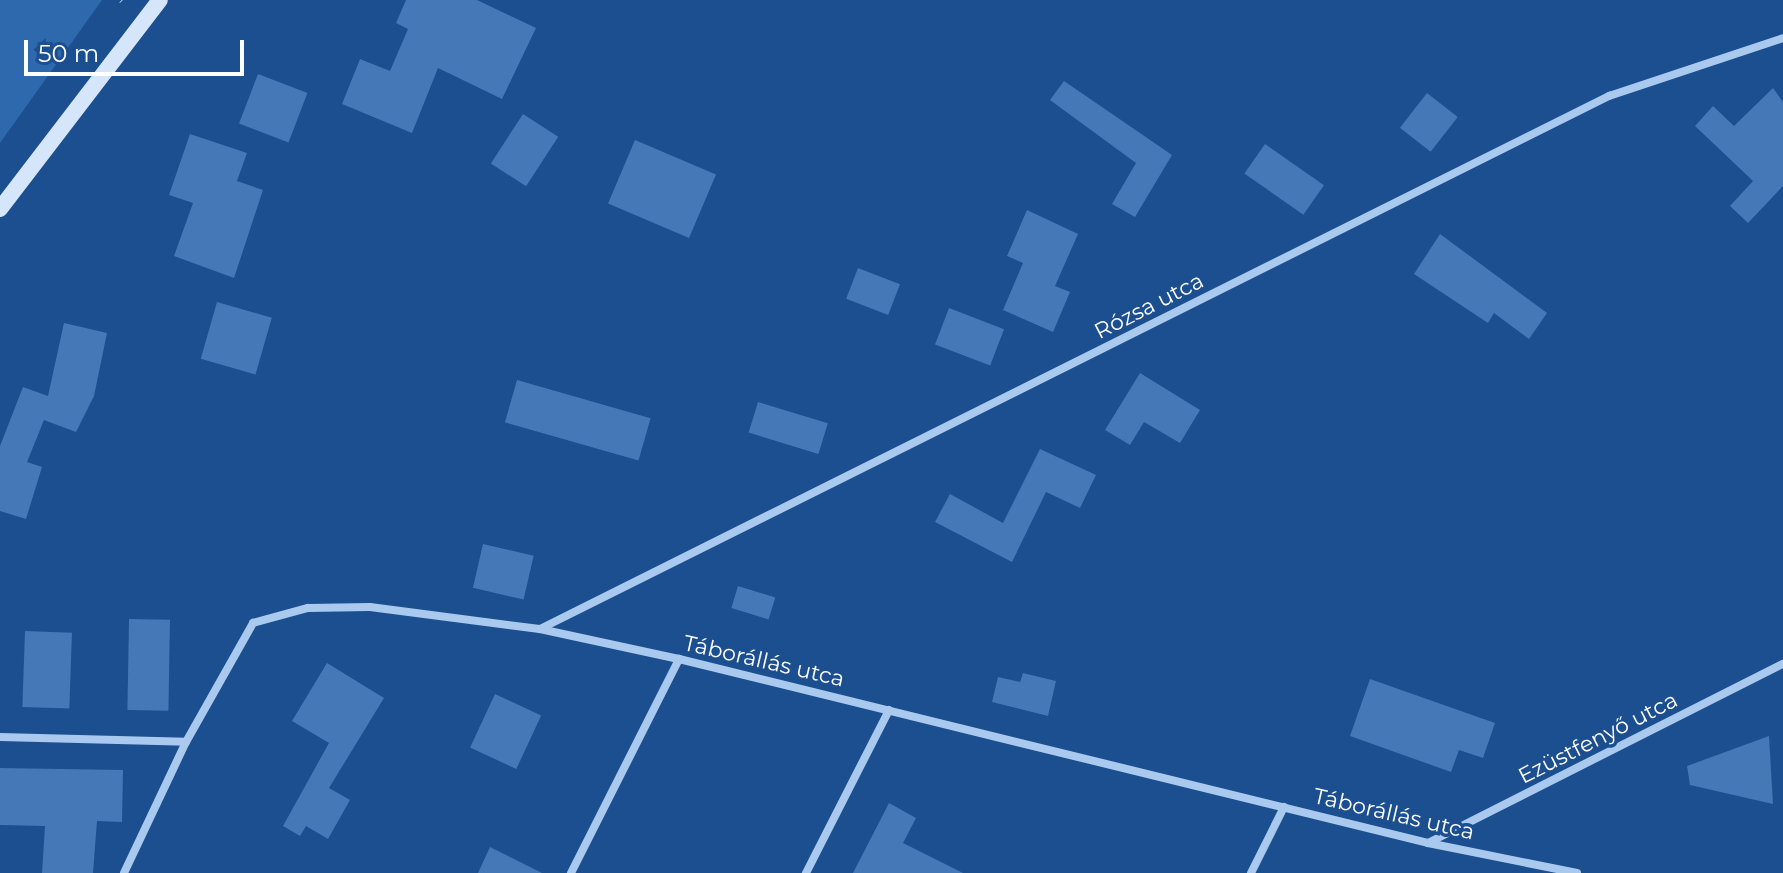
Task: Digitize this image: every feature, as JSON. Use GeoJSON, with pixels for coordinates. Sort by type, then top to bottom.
{"type":"FeatureCollection","features":[{"type":"Feature","properties":{"kind":"street"},"geometry":{"type":"LineString","coordinates":[[0,209],[160,0]]}},
{"type":"Feature","properties":{"kind":"street","name":"Rózsa utca"},"geometry":{"type":"LineString","coordinates":[[540,629],[1609,96],[1783,38]]}},
{"type":"Feature","properties":{"kind":"street","name":"Táborállás utca"},"geometry":{"type":"LineString","coordinates":[[124,873],[186,742],[238,643],[267,615],[308,608],[411,608],[540,629],[679,659],[1428,843],[1577,873]]}},
{"type":"Feature","properties":{"kind":"street"},"geometry":{"type":"LineString","coordinates":[[571,873],[679,659]]}},
{"type":"Feature","properties":{"kind":"street","name":"Ezüstfenyő utca"},"geometry":{"type":"LineString","coordinates":[[1428,843],[1783,664]]}},
{"type":"Feature","properties":{"kind":"street"},"geometry":{"type":"LineString","coordinates":[[806,873],[889,710]]}},
{"type":"Feature","properties":{"kind":"street"},"geometry":{"type":"LineString","coordinates":[[0,737],[186,742]]}},
{"type":"Feature","properties":{"kind":"street"},"geometry":{"type":"LineString","coordinates":[[1251,873],[1284,807]]}},
{"type":"Feature","properties":{"kind":"shaded area"},"geometry":{"type":"Polygon","coordinates":[[[0,0],[102,0],[0,143],[0,0]]]}},
{"type":"Feature","properties":{"kind":"building"},"geometry":{"type":"Polygon","coordinates":[[[406,0],[477,0],[536,28],[502,99],[438,68],[412,133],[342,104],[360,59],[390,71],[408,29],[396,23],[406,0]]]}},
{"type":"Feature","properties":{"kind":"building"},"geometry":{"type":"Polygon","coordinates":[[[258,74],[307,93],[288,142],[239,123],[258,74]]]}},
{"type":"Feature","properties":{"kind":"building"},"geometry":{"type":"Polygon","coordinates":[[[1064,81],[1172,155],[1135,217],[1112,204],[1136,163],[1050,100],[1064,81]]]}},
{"type":"Feature","properties":{"kind":"building"},"geometry":{"type":"Polygon","coordinates":[[[1773,88],[1783,102],[1783,186],[1748,223],[1730,206],[1753,181],[1695,126],[1713,106],[1734,126],[1773,88]]]}},
{"type":"Feature","properties":{"kind":"building"},"geometry":{"type":"Polygon","coordinates":[[[1427,93],[1458,117],[1431,152],[1400,128],[1427,93]]]}},
{"type":"Feature","properties":{"kind":"building"},"geometry":{"type":"Polygon","coordinates":[[[523,114],[558,137],[526,186],[491,163],[523,114]]]}},
{"type":"Feature","properties":{"kind":"building"},"geometry":{"type":"Polygon","coordinates":[[[190,134],[247,153],[237,181],[263,190],[234,278],[174,256],[193,203],[169,195],[190,134]]]}},
{"type":"Feature","properties":{"kind":"building"},"geometry":{"type":"Polygon","coordinates":[[[635,140],[716,174],[689,238],[608,204],[635,140]]]}},
{"type":"Feature","properties":{"kind":"building"},"geometry":{"type":"Polygon","coordinates":[[[1265,144],[1324,185],[1303,215],[1244,173],[1265,144]]]}},
{"type":"Feature","properties":{"kind":"building"},"geometry":{"type":"Polygon","coordinates":[[[1027,210],[1078,234],[1055,286],[1070,292],[1053,332],[1003,310],[1023,263],[1007,256],[1027,210]]]}},
{"type":"Feature","properties":{"kind":"building"},"geometry":{"type":"Polygon","coordinates":[[[1440,234],[1547,313],[1529,339],[1494,313],[1488,323],[1414,274],[1440,234]]]}},
{"type":"Feature","properties":{"kind":"building"},"geometry":{"type":"Polygon","coordinates":[[[858,268],[900,284],[888,315],[846,299],[858,268]]]}},
{"type":"Feature","properties":{"kind":"building"},"geometry":{"type":"Polygon","coordinates":[[[217,302],[272,318],[256,374],[201,359],[217,302]]]}},
{"type":"Feature","properties":{"kind":"building"},"geometry":{"type":"Polygon","coordinates":[[[949,308],[1004,329],[990,366],[935,344],[949,308]]]}},
{"type":"Feature","properties":{"kind":"building"},"geometry":{"type":"Polygon","coordinates":[[[64,323],[107,333],[94,396],[76,432],[44,420],[27,462],[42,467],[26,519],[0,511],[0,446],[23,387],[48,396],[64,323]]]}},
{"type":"Feature","properties":{"kind":"building"},"geometry":{"type":"Polygon","coordinates":[[[1140,373],[1200,410],[1180,443],[1144,422],[1130,445],[1105,430],[1140,373]]]}},
{"type":"Feature","properties":{"kind":"building"},"geometry":{"type":"Polygon","coordinates":[[[517,380],[651,418],[638,461],[505,422],[517,380]]]}},
{"type":"Feature","properties":{"kind":"building"},"geometry":{"type":"Polygon","coordinates":[[[758,402],[828,423],[818,454],[749,433],[758,402]]]}},
{"type":"Feature","properties":{"kind":"building"},"geometry":{"type":"Polygon","coordinates":[[[1040,449],[1096,475],[1080,508],[1046,492],[1012,562],[935,522],[950,494],[1003,523],[1040,449]]]}},
{"type":"Feature","properties":{"kind":"building"},"geometry":{"type":"Polygon","coordinates":[[[483,544],[534,556],[524,600],[473,588],[483,544]]]}},
{"type":"Feature","properties":{"kind":"building"},"geometry":{"type":"Polygon","coordinates":[[[738,586],[775,597],[769,619],[731,608],[738,586]]]}},
{"type":"Feature","properties":{"kind":"building"},"geometry":{"type":"Polygon","coordinates":[[[129,619],[170,620],[168,711],[127,710],[129,619]]]}},
{"type":"Feature","properties":{"kind":"building"},"geometry":{"type":"Polygon","coordinates":[[[25,631],[72,633],[69,709],[22,707],[25,631]]]}},
{"type":"Feature","properties":{"kind":"building"},"geometry":{"type":"Polygon","coordinates":[[[327,663],[384,698],[329,788],[350,800],[328,839],[306,826],[300,836],[283,826],[329,743],[292,721],[327,663]]]}},
{"type":"Feature","properties":{"kind":"building"},"geometry":{"type":"Polygon","coordinates":[[[1023,673],[1056,681],[1048,716],[992,702],[998,677],[1020,682],[1023,673]]]}},
{"type":"Feature","properties":{"kind":"building"},"geometry":{"type":"Polygon","coordinates":[[[1370,679],[1495,723],[1483,758],[1459,750],[1451,772],[1350,736],[1370,679]]]}},
{"type":"Feature","properties":{"kind":"building"},"geometry":{"type":"Polygon","coordinates":[[[495,694],[541,716],[516,769],[470,747],[495,694]]]}},
{"type":"Feature","properties":{"kind":"building"},"geometry":{"type":"Polygon","coordinates":[[[1769,736],[1773,804],[1690,785],[1687,766],[1769,736]]]}},
{"type":"Feature","properties":{"kind":"building"},"geometry":{"type":"Polygon","coordinates":[[[0,768],[123,770],[122,822],[97,821],[93,873],[42,873],[45,826],[0,825],[0,768]]]}},
{"type":"Feature","properties":{"kind":"building"},"geometry":{"type":"Polygon","coordinates":[[[889,803],[916,818],[903,843],[963,873],[853,873],[889,803]]]}},
{"type":"Feature","properties":{"kind":"building"},"geometry":{"type":"Polygon","coordinates":[[[490,847],[542,873],[478,873],[490,847]]]}}]}
